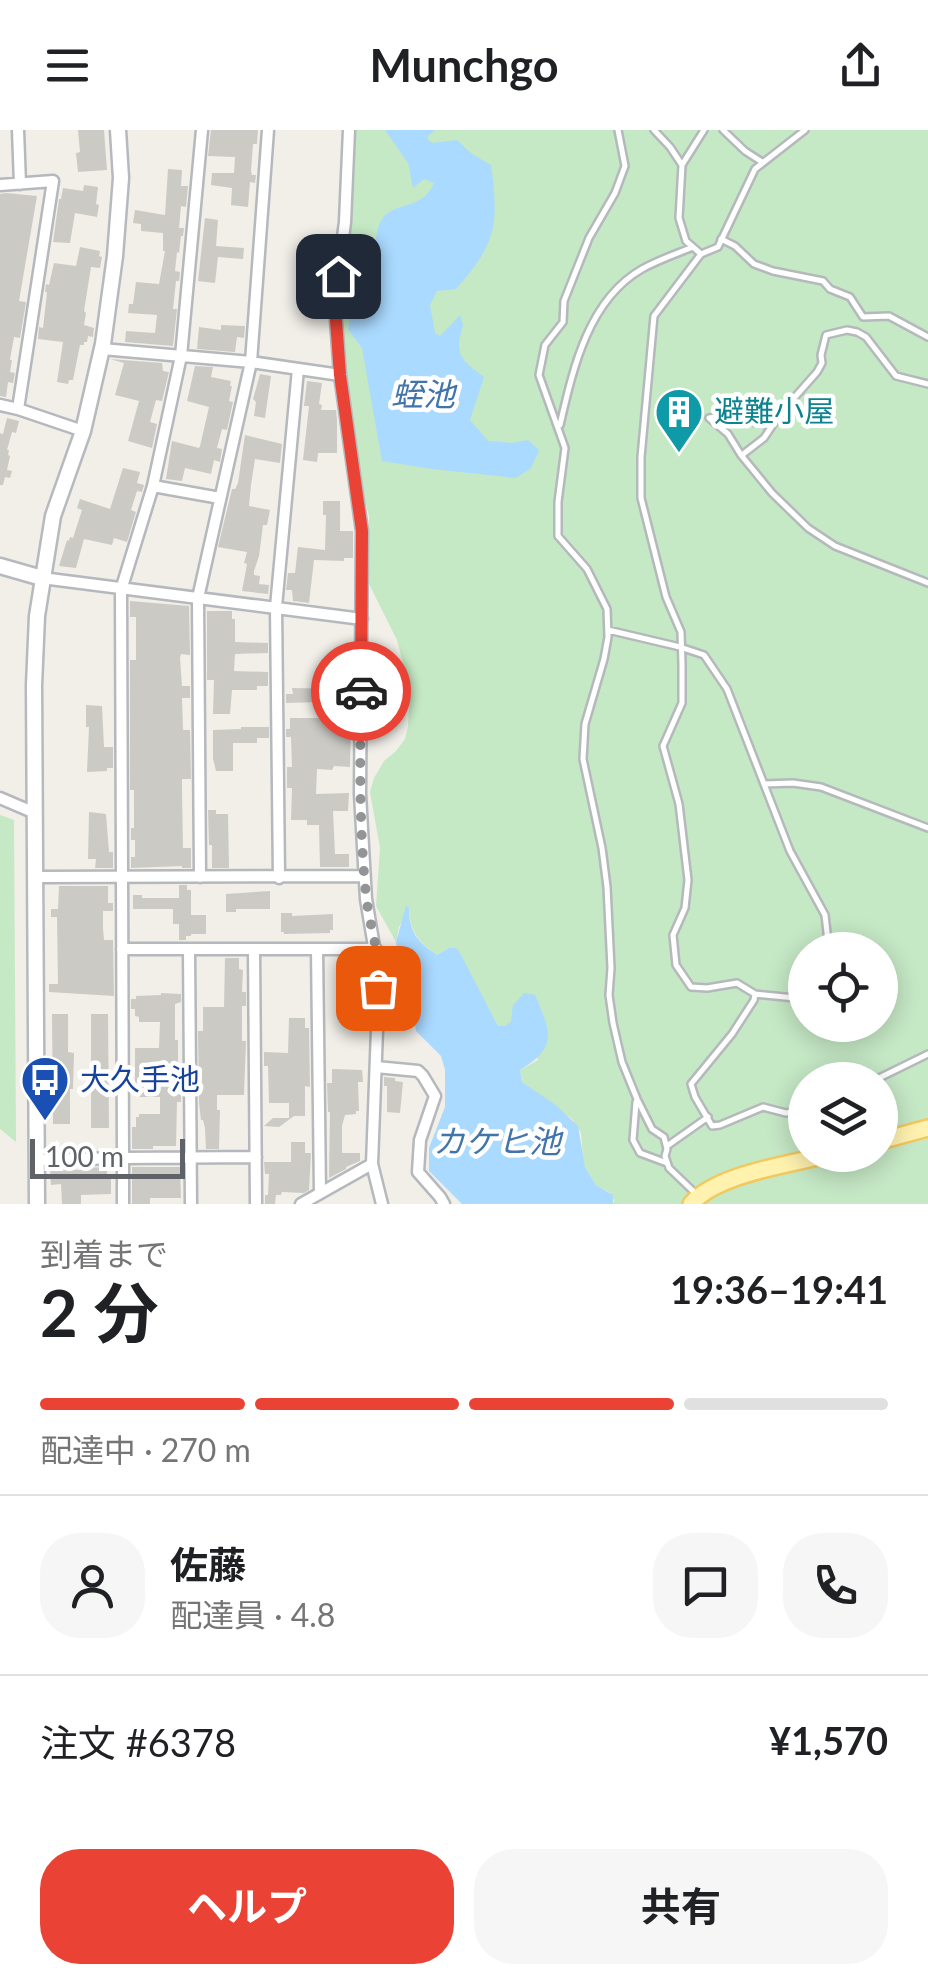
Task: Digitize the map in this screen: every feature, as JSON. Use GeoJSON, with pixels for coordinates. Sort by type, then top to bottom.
{"type":"FeatureCollection","features":[{"type":"Feature","properties":{"kind":"main road"},"geometry":{"type":"LineString","coordinates":[[898,1136],[928,1128]]}},
{"type":"Feature","properties":{"kind":"main road"},"geometry":{"type":"LineString","coordinates":[[692,1198],[733,1178],[788,1164]]}},
{"type":"Feature","properties":{"kind":"street"},"geometry":{"type":"LineString","coordinates":[[18,130],[20,184]]}},
{"type":"Feature","properties":{"kind":"street"},"geometry":{"type":"LineString","coordinates":[[37,1204],[37,616],[54,516],[83,432],[102,349],[121,178],[118,130]]}},
{"type":"Feature","properties":{"kind":"street"},"geometry":{"type":"LineString","coordinates":[[123,1204],[121,590],[152,486],[181,356],[202,130]]}},
{"type":"Feature","properties":{"kind":"street"},"geometry":{"type":"LineString","coordinates":[[200,877],[198,598],[252,362],[268,130]]}},
{"type":"Feature","properties":{"kind":"street"},"geometry":{"type":"LineString","coordinates":[[350,130],[336,320],[362,531],[360,794],[366,899],[379,976],[372,1164],[382,1204]]}},
{"type":"Feature","properties":{"kind":"street"},"geometry":{"type":"LineString","coordinates":[[0,185],[53,181],[18,409]]}},
{"type":"Feature","properties":{"kind":"street"},"geometry":{"type":"LineString","coordinates":[[102,349],[252,362],[340,375]]}},
{"type":"Feature","properties":{"kind":"street"},"geometry":{"type":"LineString","coordinates":[[279,878],[276,607],[298,369]]}},
{"type":"Feature","properties":{"kind":"street"},"geometry":{"type":"LineString","coordinates":[[0,406],[83,432]]}},
{"type":"Feature","properties":{"kind":"street"},"geometry":{"type":"LineString","coordinates":[[152,486],[220,498]]}},
{"type":"Feature","properties":{"kind":"street"},"geometry":{"type":"LineString","coordinates":[[0,566],[42,578],[121,590],[362,619]]}},
{"type":"Feature","properties":{"kind":"street"},"geometry":{"type":"LineString","coordinates":[[0,798],[35,813]]}},
{"type":"Feature","properties":{"kind":"street"},"geometry":{"type":"LineString","coordinates":[[36,876],[364,876]]}},
{"type":"Feature","properties":{"kind":"street"},"geometry":{"type":"LineString","coordinates":[[122,949],[376,948]]}},
{"type":"Feature","properties":{"kind":"street"},"geometry":{"type":"LineString","coordinates":[[189,949],[191,1204]]}},
{"type":"Feature","properties":{"kind":"street"},"geometry":{"type":"LineString","coordinates":[[254,949],[256,1204]]}},
{"type":"Feature","properties":{"kind":"street"},"geometry":{"type":"LineString","coordinates":[[318,949],[320,1193]]}},
{"type":"Feature","properties":{"kind":"street"},"geometry":{"type":"LineString","coordinates":[[376,1068],[418,1071],[435,1096],[420,1140],[418,1172],[444,1204]]}},
{"type":"Feature","properties":{"kind":"street"},"geometry":{"type":"LineString","coordinates":[[38,1160],[256,1157]]}},
{"type":"Feature","properties":{"kind":"street"},"geometry":{"type":"LineString","coordinates":[[301,1204],[372,1164]]}},
{"type":"Feature","properties":{"kind":"lane"},"geometry":{"type":"LineString","coordinates":[[618,130],[625,166],[564,301],[563,322],[545,345],[539,377],[565,448],[558,536],[587,570],[607,608],[604,659],[585,724],[582,759],[607,887],[613,1023],[622,1062],[637,1099],[652,1128],[664,1137],[669,1168],[692,1198]]}},
{"type":"Feature","properties":{"kind":"lane"},"geometry":{"type":"LineString","coordinates":[[654,130],[682,164]]}},
{"type":"Feature","properties":{"kind":"lane"},"geometry":{"type":"LineString","coordinates":[[701,254],[686,241],[679,218],[682,164],[704,130]]}},
{"type":"Feature","properties":{"kind":"lane"},"geometry":{"type":"LineString","coordinates":[[723,130],[762,162]]}},
{"type":"Feature","properties":{"kind":"lane"},"geometry":{"type":"LineString","coordinates":[[788,997],[755,994],[737,983],[707,988],[691,986],[676,965],[673,935],[685,908],[688,880],[679,804],[662,746],[682,703],[681,632],[666,596],[641,498],[641,457],[654,316],[701,254],[718,247],[755,169],[805,130]]}},
{"type":"Feature","properties":{"kind":"lane"},"geometry":{"type":"LineString","coordinates":[[721,239],[754,264],[823,281],[830,289],[850,297],[863,317]]}},
{"type":"Feature","properties":{"kind":"lane"},"geometry":{"type":"LineString","coordinates":[[559,429],[570,380],[592,323],[604,306],[621,284],[641,269],[693,246]]}},
{"type":"Feature","properties":{"kind":"lane"},"geometry":{"type":"LineString","coordinates":[[863,317],[889,316],[928,337]]}},
{"type":"Feature","properties":{"kind":"lane"},"geometry":{"type":"LineString","coordinates":[[857,332],[863,317]]}},
{"type":"Feature","properties":{"kind":"lane"},"geometry":{"type":"LineString","coordinates":[[741,455],[764,438],[817,372],[826,335],[846,330],[857,332],[866,337],[896,376],[928,384]]}},
{"type":"Feature","properties":{"kind":"lane"},"geometry":{"type":"LineString","coordinates":[[772,426],[723,416],[709,418],[728,434],[741,455],[808,528],[835,546],[928,583]]}},
{"type":"Feature","properties":{"kind":"lane"},"geometry":{"type":"LineString","coordinates":[[608,630],[704,655],[727,689],[790,851],[825,915],[827,932]]}},
{"type":"Feature","properties":{"kind":"lane"},"geometry":{"type":"LineString","coordinates":[[762,784],[821,787],[928,828]]}},
{"type":"Feature","properties":{"kind":"lane"},"geometry":{"type":"LineString","coordinates":[[755,994],[732,1034],[690,1084],[712,1126],[763,1107],[788,1113]]}},
{"type":"Feature","properties":{"kind":"lane"},"geometry":{"type":"LineString","coordinates":[[898,1069],[928,1054]]}},
{"type":"Feature","properties":{"kind":"lane"},"geometry":{"type":"LineString","coordinates":[[637,1099],[633,1140],[640,1153],[667,1163]]}},
{"type":"Feature","properties":{"kind":"lane"},"geometry":{"type":"LineString","coordinates":[[667,1146],[708,1117]]}},
{"type":"Feature","properties":{"kind":"green space"},"geometry":{"type":"Polygon","coordinates":[[[353,130],[928,130],[928,1204],[613,1204],[609,1192],[596,1185],[585,1167],[581,1133],[572,1119],[522,1082],[520,1070],[538,1060],[514,1012],[511,1021],[498,1026],[456,948],[437,955],[430,950],[413,930],[409,908],[396,942],[376,906],[380,848],[370,792],[384,761],[405,739],[409,707],[397,640],[369,584],[369,516],[355,464],[339,321],[353,130]]]}},
{"type":"Feature","properties":{"kind":"green space"},"geometry":{"type":"Polygon","coordinates":[[[0,815],[14,820],[16,1142],[0,1129],[0,815]]]}},
{"type":"Feature","properties":{"kind":"water","name":"蛭池"},"geometry":{"type":"Polygon","coordinates":[[[385,130],[435,130],[428,140],[457,140],[491,165],[495,203],[487,245],[456,289],[437,291],[430,305],[435,333],[440,336],[460,315],[463,325],[459,350],[484,377],[470,420],[488,441],[528,440],[539,450],[531,468],[516,478],[382,461],[362,348],[348,329],[350,298],[357,275],[373,251],[383,218],[423,198],[434,183],[424,179],[413,188],[408,163],[385,130]]]}},
{"type":"Feature","properties":{"kind":"water","name":"カケヒ池"},"geometry":{"type":"Polygon","coordinates":[[[406,906],[413,930],[425,946],[437,955],[449,948],[459,951],[498,1026],[511,1021],[513,1005],[524,993],[535,995],[548,1038],[541,1054],[520,1070],[522,1082],[578,1126],[585,1167],[596,1185],[613,1195],[613,1204],[462,1204],[429,1171],[429,1148],[445,1107],[445,1070],[441,1056],[416,1031],[412,1000],[401,978],[396,942],[406,906]]]}},
{"type":"Feature","properties":{"kind":"building"},"geometry":{"type":"Polygon","coordinates":[[[78,130],[104,130],[107,170],[78,172],[78,130]]]}},
{"type":"Feature","properties":{"kind":"building"},"geometry":{"type":"Polygon","coordinates":[[[211,130],[258,130],[251,171],[256,175],[255,183],[250,182],[248,207],[231,205],[232,188],[211,185],[212,173],[234,173],[235,157],[208,156],[211,130]]]}},
{"type":"Feature","properties":{"kind":"building"},"geometry":{"type":"Polygon","coordinates":[[[168,169],[182,170],[181,186],[188,186],[186,207],[181,206],[179,228],[184,228],[175,271],[180,272],[173,309],[177,309],[173,346],[125,342],[126,331],[155,333],[157,315],[128,313],[136,282],[159,284],[165,251],[163,233],[141,231],[141,224],[133,223],[135,210],[165,215],[168,169]]]}},
{"type":"Feature","properties":{"kind":"building"},"geometry":{"type":"Polygon","coordinates":[[[84,185],[98,187],[97,217],[75,213],[70,243],[53,242],[63,188],[83,191],[84,185]]]}},
{"type":"Feature","properties":{"kind":"building"},"geometry":{"type":"Polygon","coordinates":[[[0,194],[37,196],[19,301],[26,302],[20,338],[14,337],[10,372],[15,373],[13,383],[8,382],[6,397],[0,396],[0,194]]]}},
{"type":"Feature","properties":{"kind":"building"},"geometry":{"type":"Polygon","coordinates":[[[205,218],[218,220],[216,246],[244,248],[243,259],[218,257],[215,283],[198,281],[205,218]]]}},
{"type":"Feature","properties":{"kind":"building"},"geometry":{"type":"Polygon","coordinates":[[[80,247],[100,251],[102,257],[100,268],[91,267],[84,311],[84,325],[94,328],[93,337],[88,336],[87,342],[80,345],[73,380],[68,384],[57,382],[63,342],[38,339],[39,327],[43,328],[46,284],[49,285],[54,263],[76,266],[80,247]]]}},
{"type":"Feature","properties":{"kind":"building"},"geometry":{"type":"Polygon","coordinates":[[[221,325],[245,326],[244,338],[237,337],[235,352],[197,349],[199,327],[221,330],[221,325]]]}},
{"type":"Feature","properties":{"kind":"building"},"geometry":{"type":"Polygon","coordinates":[[[110,359],[162,363],[163,371],[169,372],[162,401],[156,400],[150,422],[157,424],[152,448],[128,441],[139,401],[115,395],[124,363],[110,359]]]}},
{"type":"Feature","properties":{"kind":"building"},"geometry":{"type":"Polygon","coordinates":[[[195,366],[213,367],[211,377],[231,381],[229,401],[233,402],[227,430],[222,429],[217,448],[222,449],[220,462],[214,460],[211,474],[185,468],[182,481],[166,479],[172,441],[200,446],[209,407],[187,401],[195,366]]]}},
{"type":"Feature","properties":{"kind":"building"},"geometry":{"type":"Polygon","coordinates":[[[260,374],[271,376],[265,418],[254,416],[253,399],[260,374]]]}},
{"type":"Feature","properties":{"kind":"building"},"geometry":{"type":"Polygon","coordinates":[[[307,381],[322,383],[321,410],[336,410],[337,453],[318,453],[317,462],[303,460],[309,406],[304,406],[307,381]]]}},
{"type":"Feature","properties":{"kind":"building"},"geometry":{"type":"Polygon","coordinates":[[[7,418],[19,421],[7,450],[10,478],[5,477],[0,485],[0,433],[3,434],[7,418]]]}},
{"type":"Feature","properties":{"kind":"building"},"geometry":{"type":"Polygon","coordinates":[[[245,435],[282,444],[280,463],[255,459],[249,506],[270,510],[254,571],[254,575],[260,576],[259,584],[269,585],[268,594],[242,591],[247,552],[218,547],[232,489],[238,483],[245,435]]]}},
{"type":"Feature","properties":{"kind":"building"},"geometry":{"type":"Polygon","coordinates":[[[123,468],[140,472],[137,483],[144,485],[142,492],[137,491],[131,510],[136,512],[127,542],[114,538],[112,545],[84,539],[76,568],[59,566],[82,510],[77,508],[80,499],[110,509],[123,468]]]}},
{"type":"Feature","properties":{"kind":"building"},"geometry":{"type":"Polygon","coordinates":[[[323,501],[340,501],[340,531],[353,531],[353,558],[314,560],[309,603],[293,601],[292,590],[286,590],[288,573],[295,573],[298,547],[325,550],[323,501]]]}},
{"type":"Feature","properties":{"kind":"building"},"geometry":{"type":"Polygon","coordinates":[[[130,601],[189,606],[190,655],[181,654],[180,658],[182,686],[190,686],[190,698],[182,698],[183,730],[190,730],[191,779],[182,779],[182,791],[183,848],[191,848],[191,868],[131,868],[135,840],[131,840],[134,790],[130,790],[130,660],[136,660],[136,617],[130,617],[130,601]]]}},
{"type":"Feature","properties":{"kind":"building"},"geometry":{"type":"Polygon","coordinates":[[[207,611],[232,611],[235,642],[268,643],[268,653],[235,654],[234,671],[268,672],[268,686],[232,690],[230,714],[213,714],[214,680],[207,680],[207,611]]]}},
{"type":"Feature","properties":{"kind":"building"},"geometry":{"type":"Polygon","coordinates":[[[292,688],[351,689],[350,767],[317,769],[316,794],[349,793],[348,811],[333,811],[335,854],[349,854],[349,867],[320,867],[319,825],[291,820],[292,788],[287,788],[287,767],[292,767],[291,737],[286,737],[286,729],[290,729],[290,718],[319,718],[319,702],[286,703],[286,694],[293,694],[292,688]]]}},
{"type":"Feature","properties":{"kind":"building"},"geometry":{"type":"Polygon","coordinates":[[[86,705],[102,706],[104,747],[113,747],[113,768],[107,771],[87,772],[86,705]]]}},
{"type":"Feature","properties":{"kind":"building"},"geometry":{"type":"Polygon","coordinates":[[[269,727],[269,738],[257,738],[257,743],[233,743],[233,771],[216,771],[213,730],[269,727]]]}},
{"type":"Feature","properties":{"kind":"building"},"geometry":{"type":"Polygon","coordinates":[[[208,810],[228,814],[229,868],[212,868],[208,810]]]}},
{"type":"Feature","properties":{"kind":"building"},"geometry":{"type":"Polygon","coordinates":[[[89,812],[106,814],[113,868],[95,868],[96,859],[88,859],[89,812]]]}},
{"type":"Feature","properties":{"kind":"building"},"geometry":{"type":"Polygon","coordinates":[[[179,885],[187,885],[187,890],[191,890],[191,915],[206,915],[206,934],[191,934],[186,940],[179,940],[179,924],[173,924],[173,909],[133,909],[133,895],[179,898],[179,885]]]}},
{"type":"Feature","properties":{"kind":"building"},"geometry":{"type":"Polygon","coordinates":[[[59,886],[108,886],[108,903],[113,903],[113,911],[103,911],[103,928],[104,940],[113,940],[114,996],[49,992],[49,984],[58,984],[57,917],[51,917],[51,909],[58,909],[59,886]]]}},
{"type":"Feature","properties":{"kind":"building"},"geometry":{"type":"Polygon","coordinates":[[[270,891],[270,909],[226,912],[226,894],[270,891]]]}},
{"type":"Feature","properties":{"kind":"building"},"geometry":{"type":"Polygon","coordinates":[[[281,913],[333,914],[333,930],[284,934],[281,913]]]}},
{"type":"Feature","properties":{"kind":"building"},"geometry":{"type":"Polygon","coordinates":[[[225,958],[239,958],[239,969],[243,970],[244,1095],[217,1095],[219,1149],[206,1149],[199,1103],[198,1031],[203,1031],[203,1007],[224,1007],[225,958]]]}},
{"type":"Feature","properties":{"kind":"building"},"geometry":{"type":"Polygon","coordinates":[[[181,994],[181,1002],[175,1004],[175,1040],[181,1065],[181,1077],[175,1077],[175,1094],[181,1094],[181,1102],[177,1102],[176,1146],[132,1149],[136,1117],[160,1114],[160,1097],[135,1097],[135,1048],[159,1048],[160,1022],[139,1022],[135,1009],[131,1009],[131,999],[181,994]]]}},
{"type":"Feature","properties":{"kind":"building"},"geometry":{"type":"Polygon","coordinates":[[[52,1014],[68,1014],[68,1052],[74,1053],[70,1124],[53,1124],[52,1014]]]}},
{"type":"Feature","properties":{"kind":"building"},"geometry":{"type":"Polygon","coordinates":[[[91,1014],[108,1014],[109,1128],[91,1128],[91,1014]]]}},
{"type":"Feature","properties":{"kind":"building"},"geometry":{"type":"Polygon","coordinates":[[[289,1018],[305,1018],[305,1028],[309,1028],[310,1087],[305,1086],[305,1116],[294,1116],[279,1127],[264,1126],[273,1118],[289,1118],[289,1103],[269,1103],[264,1052],[288,1053],[289,1018]]]}},
{"type":"Feature","properties":{"kind":"building"},"geometry":{"type":"Polygon","coordinates":[[[332,1069],[362,1070],[363,1082],[358,1082],[359,1111],[345,1115],[342,1126],[342,1153],[360,1153],[360,1161],[329,1178],[327,1083],[332,1083],[332,1069]]]}},
{"type":"Feature","properties":{"kind":"building"},"geometry":{"type":"Polygon","coordinates":[[[384,1077],[403,1082],[400,1113],[387,1112],[384,1077]]]}},
{"type":"Feature","properties":{"kind":"building"},"geometry":{"type":"Polygon","coordinates":[[[291,1142],[305,1142],[305,1153],[311,1153],[309,1190],[282,1192],[276,1195],[275,1204],[265,1204],[269,1174],[265,1174],[264,1162],[291,1162],[291,1142]]]}},
{"type":"Feature","properties":{"kind":"building"},"geometry":{"type":"Polygon","coordinates":[[[107,1167],[111,1194],[81,1195],[81,1204],[62,1204],[61,1184],[51,1185],[50,1168],[107,1167]]]}},
{"type":"Feature","properties":{"kind":"building"},"geometry":{"type":"Polygon","coordinates":[[[132,1167],[180,1167],[181,1198],[150,1198],[150,1204],[132,1204],[132,1167]]]}},
{"type":"Feature","properties":{"kind":"way so far"},"geometry":{"type":"LineString","coordinates":[[361,691],[364,874],[378,988]]}},
{"type":"Feature","properties":{"kind":"place","name":"避難小屋"},"geometry":{"type":"Point","coordinates":[679,454]}},
{"type":"Feature","properties":{"kind":"place","name":"大久手池"},"geometry":{"type":"Point","coordinates":[45,1122]}},
{"type":"Feature","properties":{"kind":"route"},"geometry":{"type":"LineString","coordinates":[[338,276],[340,375],[362,531],[361,691]]}}]}
